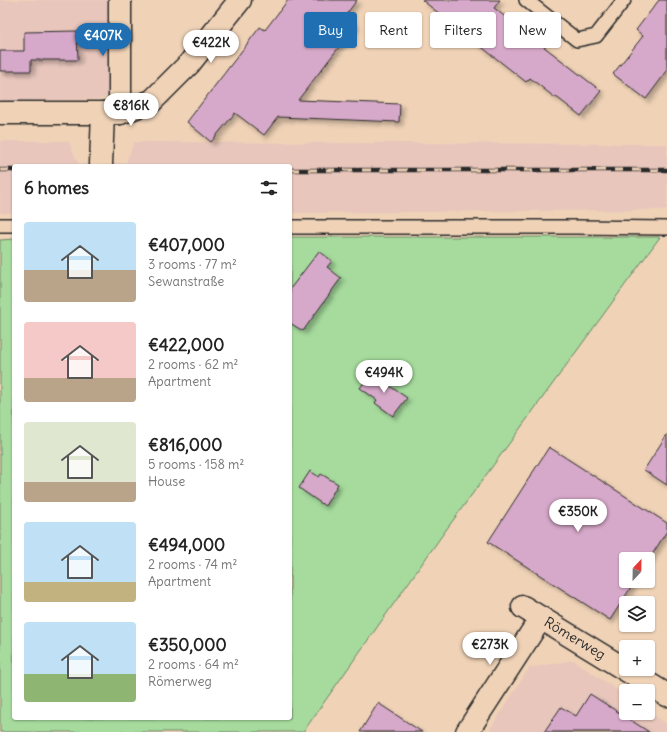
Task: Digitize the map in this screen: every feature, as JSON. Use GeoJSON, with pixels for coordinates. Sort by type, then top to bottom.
{"type":"FeatureCollection","features":[{"type":"Feature","properties":{"kind":"street"},"geometry":{"type":"LineString","coordinates":[[101,164],[112,113],[120,0]]}},
{"type":"Feature","properties":{"kind":"street"},"geometry":{"type":"LineString","coordinates":[[0,113],[112,113],[152,101],[189,64],[240,0]]}},
{"type":"Feature","properties":{"kind":"street","name":"Römerweg"},"geometry":{"type":"LineString","coordinates":[[467,732],[532,612],[667,695]]}},
{"type":"Feature","properties":{"kind":"lane"},"geometry":{"type":"LineString","coordinates":[[526,0],[577,40],[596,36],[624,0]]}},
{"type":"Feature","properties":{"kind":"lane"},"geometry":{"type":"LineString","coordinates":[[0,225],[12,225]]}},
{"type":"Feature","properties":{"kind":"lane"},"geometry":{"type":"LineString","coordinates":[[292,227],[667,228]]}},
{"type":"Feature","properties":{"kind":"shaded area"},"geometry":{"type":"Polygon","coordinates":[[[0,0],[111,0],[111,89],[109,94],[100,99],[0,101],[0,0]]]}},
{"type":"Feature","properties":{"kind":"shaded area"},"geometry":{"type":"Polygon","coordinates":[[[0,141],[68,141],[79,164],[12,164],[12,213],[0,213],[0,141]]]}},
{"type":"Feature","properties":{"kind":"shaded area"},"geometry":{"type":"Polygon","coordinates":[[[134,142],[667,144],[667,210],[292,213],[292,164],[79,164],[126,163],[134,142]]]}},
{"type":"Feature","properties":{"kind":"shaded area"},"geometry":{"type":"Polygon","coordinates":[[[573,660],[619,691],[619,720],[655,720],[655,716],[667,724],[667,732],[488,732],[529,668],[573,660]]]}},
{"type":"Feature","properties":{"kind":"green space"},"geometry":{"type":"Polygon","coordinates":[[[292,237],[660,237],[443,534],[303,732],[0,732],[0,240],[12,239],[12,720],[292,720],[292,237]]]}},
{"type":"Feature","properties":{"kind":"building"},"geometry":{"type":"Polygon","coordinates":[[[288,0],[357,0],[348,12],[304,12],[304,48],[338,48],[298,100],[400,104],[399,122],[278,117],[264,135],[235,113],[211,142],[187,122],[260,27],[265,30],[288,0]]]}},
{"type":"Feature","properties":{"kind":"building"},"geometry":{"type":"Polygon","coordinates":[[[422,0],[500,0],[494,8],[504,16],[504,48],[546,48],[601,91],[581,116],[530,78],[526,82],[483,48],[496,48],[496,12],[437,12],[422,0]]]}},
{"type":"Feature","properties":{"kind":"building"},"geometry":{"type":"Polygon","coordinates":[[[659,0],[667,0],[667,71],[646,99],[613,74],[643,36],[636,30],[659,0]]]}},
{"type":"Feature","properties":{"kind":"building"},"geometry":{"type":"Polygon","coordinates":[[[77,31],[78,60],[31,60],[31,71],[0,71],[0,51],[24,51],[24,32],[77,31]]]}},
{"type":"Feature","properties":{"kind":"building"},"geometry":{"type":"Polygon","coordinates":[[[319,251],[332,261],[327,267],[341,278],[303,331],[292,324],[292,286],[319,251]]]}},
{"type":"Feature","properties":{"kind":"building"},"geometry":{"type":"Polygon","coordinates":[[[371,373],[407,398],[393,416],[375,403],[377,400],[360,388],[371,373]]]}},
{"type":"Feature","properties":{"kind":"building"},"geometry":{"type":"Polygon","coordinates":[[[667,434],[667,485],[644,470],[667,434]]]}},
{"type":"Feature","properties":{"kind":"building"},"geometry":{"type":"Polygon","coordinates":[[[549,447],[667,523],[667,531],[654,552],[619,552],[619,588],[631,588],[625,596],[619,596],[619,606],[610,620],[488,542],[549,447]]]}},
{"type":"Feature","properties":{"kind":"building"},"geometry":{"type":"Polygon","coordinates":[[[310,471],[319,477],[321,474],[338,484],[325,506],[299,488],[310,471]]]}},
{"type":"Feature","properties":{"kind":"building"},"geometry":{"type":"Polygon","coordinates":[[[590,694],[619,713],[619,720],[630,720],[649,732],[544,732],[561,707],[576,716],[590,694]]]}},
{"type":"Feature","properties":{"kind":"building"},"geometry":{"type":"Polygon","coordinates":[[[378,703],[422,732],[360,732],[378,703]]]}},
{"type":"Feature","properties":{"kind":"railway"},"geometry":{"type":"LineString","coordinates":[[0,170],[12,170]]}},
{"type":"Feature","properties":{"kind":"railway"},"geometry":{"type":"LineString","coordinates":[[292,170],[667,170]]}}]}
